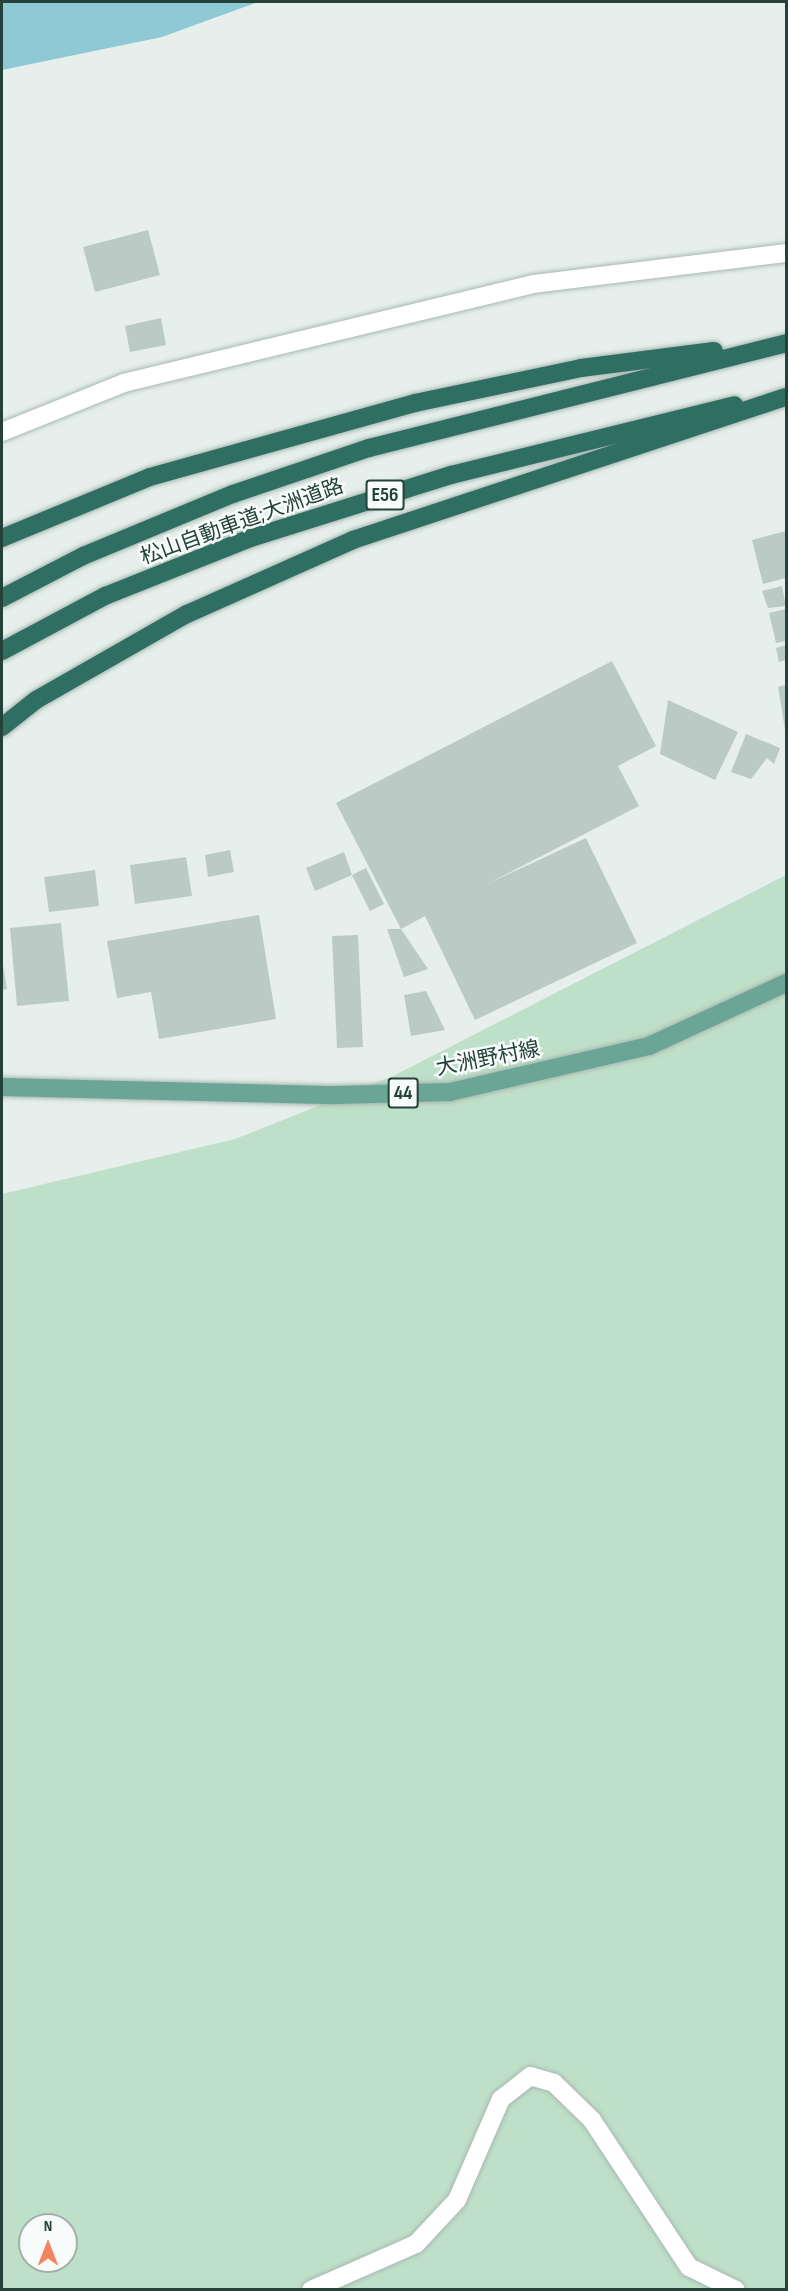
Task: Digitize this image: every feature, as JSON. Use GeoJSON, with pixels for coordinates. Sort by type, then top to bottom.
{"type":"FeatureCollection","features":[{"type":"Feature","properties":{"kind":"highway"},"geometry":{"type":"LineString","coordinates":[[2,538],[150,477],[415,403],[581,368],[786,343]]}},
{"type":"Feature","properties":{"kind":"highway","name":"松山自動車道;大洲道路"},"geometry":{"type":"LineString","coordinates":[[2,598],[83,556],[233,494],[369,448],[786,343]]}},
{"type":"Feature","properties":{"kind":"highway"},"geometry":{"type":"LineString","coordinates":[[2,727],[36,700],[187,614],[353,540],[786,395]]}},
{"type":"Feature","properties":{"kind":"highway","name":"松山自動車道;大洲道路"},"geometry":{"type":"LineString","coordinates":[[2,651],[105,596],[251,538],[451,475],[786,395]]}},
{"type":"Feature","properties":{"kind":"main road","name":"大洲野村線"},"geometry":{"type":"LineString","coordinates":[[2,1087],[335,1095],[450,1092],[650,1046],[786,983]]}},
{"type":"Feature","properties":{"kind":"street"},"geometry":{"type":"LineString","coordinates":[[2,432],[124,383],[533,284],[786,253]]}},
{"type":"Feature","properties":{"kind":"street"},"geometry":{"type":"LineString","coordinates":[[311,2289],[416,2244],[458,2200],[501,2099],[530,2076],[554,2083],[592,2120],[689,2267],[736,2289]]}},
{"type":"Feature","properties":{"kind":"green space"},"geometry":{"type":"Polygon","coordinates":[[[786,875],[786,2289],[2,2290],[2,1194],[235,1139],[393,1076],[786,875]]]}},
{"type":"Feature","properties":{"kind":"water"},"geometry":{"type":"Polygon","coordinates":[[[2,2],[258,2],[162,37],[2,70],[2,2]]]}},
{"type":"Feature","properties":{"kind":"building"},"geometry":{"type":"Polygon","coordinates":[[[148,230],[160,275],[95,292],[83,247],[148,230]]]}},
{"type":"Feature","properties":{"kind":"building"},"geometry":{"type":"Polygon","coordinates":[[[161,318],[166,345],[130,352],[125,326],[161,318]]]}},
{"type":"Feature","properties":{"kind":"building"},"geometry":{"type":"Polygon","coordinates":[[[786,531],[786,578],[763,584],[752,540],[786,531]]]}},
{"type":"Feature","properties":{"kind":"building"},"geometry":{"type":"Polygon","coordinates":[[[782,586],[786,606],[768,608],[762,591],[782,586]]]}},
{"type":"Feature","properties":{"kind":"building"},"geometry":{"type":"Polygon","coordinates":[[[786,609],[786,641],[776,643],[769,613],[786,609]]]}},
{"type":"Feature","properties":{"kind":"building"},"geometry":{"type":"Polygon","coordinates":[[[786,645],[786,660],[779,662],[776,648],[786,645]]]}},
{"type":"Feature","properties":{"kind":"building"},"geometry":{"type":"Polygon","coordinates":[[[612,661],[656,746],[618,766],[639,806],[487,884],[586,838],[637,943],[475,1020],[425,916],[401,929],[336,803],[612,661]]]}},
{"type":"Feature","properties":{"kind":"building"},"geometry":{"type":"Polygon","coordinates":[[[786,685],[786,728],[785,729],[778,687],[786,685]]]}},
{"type":"Feature","properties":{"kind":"building"},"geometry":{"type":"Polygon","coordinates":[[[668,700],[738,732],[715,780],[660,754],[668,700]]]}},
{"type":"Feature","properties":{"kind":"building"},"geometry":{"type":"Polygon","coordinates":[[[746,734],[780,748],[774,764],[767,758],[751,779],[731,772],[746,734]]]}},
{"type":"Feature","properties":{"kind":"building"},"geometry":{"type":"Polygon","coordinates":[[[230,850],[234,872],[208,877],[205,855],[230,850]]]}},
{"type":"Feature","properties":{"kind":"building"},"geometry":{"type":"Polygon","coordinates":[[[344,852],[352,875],[315,891],[306,868],[344,852]]]}},
{"type":"Feature","properties":{"kind":"building"},"geometry":{"type":"Polygon","coordinates":[[[186,857],[192,896],[135,904],[130,865],[186,857]]]}},
{"type":"Feature","properties":{"kind":"building"},"geometry":{"type":"Polygon","coordinates":[[[366,868],[384,904],[370,911],[352,875],[366,868]]]}},
{"type":"Feature","properties":{"kind":"building"},"geometry":{"type":"Polygon","coordinates":[[[95,870],[99,906],[49,912],[44,877],[95,870]]]}},
{"type":"Feature","properties":{"kind":"building"},"geometry":{"type":"Polygon","coordinates":[[[259,915],[276,1019],[159,1039],[151,992],[117,998],[107,941],[259,915]]]}},
{"type":"Feature","properties":{"kind":"building"},"geometry":{"type":"Polygon","coordinates":[[[61,923],[69,1001],[17,1006],[10,928],[61,923]]]}},
{"type":"Feature","properties":{"kind":"building"},"geometry":{"type":"Polygon","coordinates":[[[387,929],[401,929],[428,969],[404,977],[387,929]]]}},
{"type":"Feature","properties":{"kind":"building"},"geometry":{"type":"Polygon","coordinates":[[[358,935],[363,1047],[337,1048],[332,936],[358,935]]]}},
{"type":"Feature","properties":{"kind":"building"},"geometry":{"type":"Polygon","coordinates":[[[2,959],[7,989],[2,990],[2,959]]]}},
{"type":"Feature","properties":{"kind":"building"},"geometry":{"type":"Polygon","coordinates":[[[426,991],[445,1030],[411,1036],[404,995],[426,991]]]}}]}
